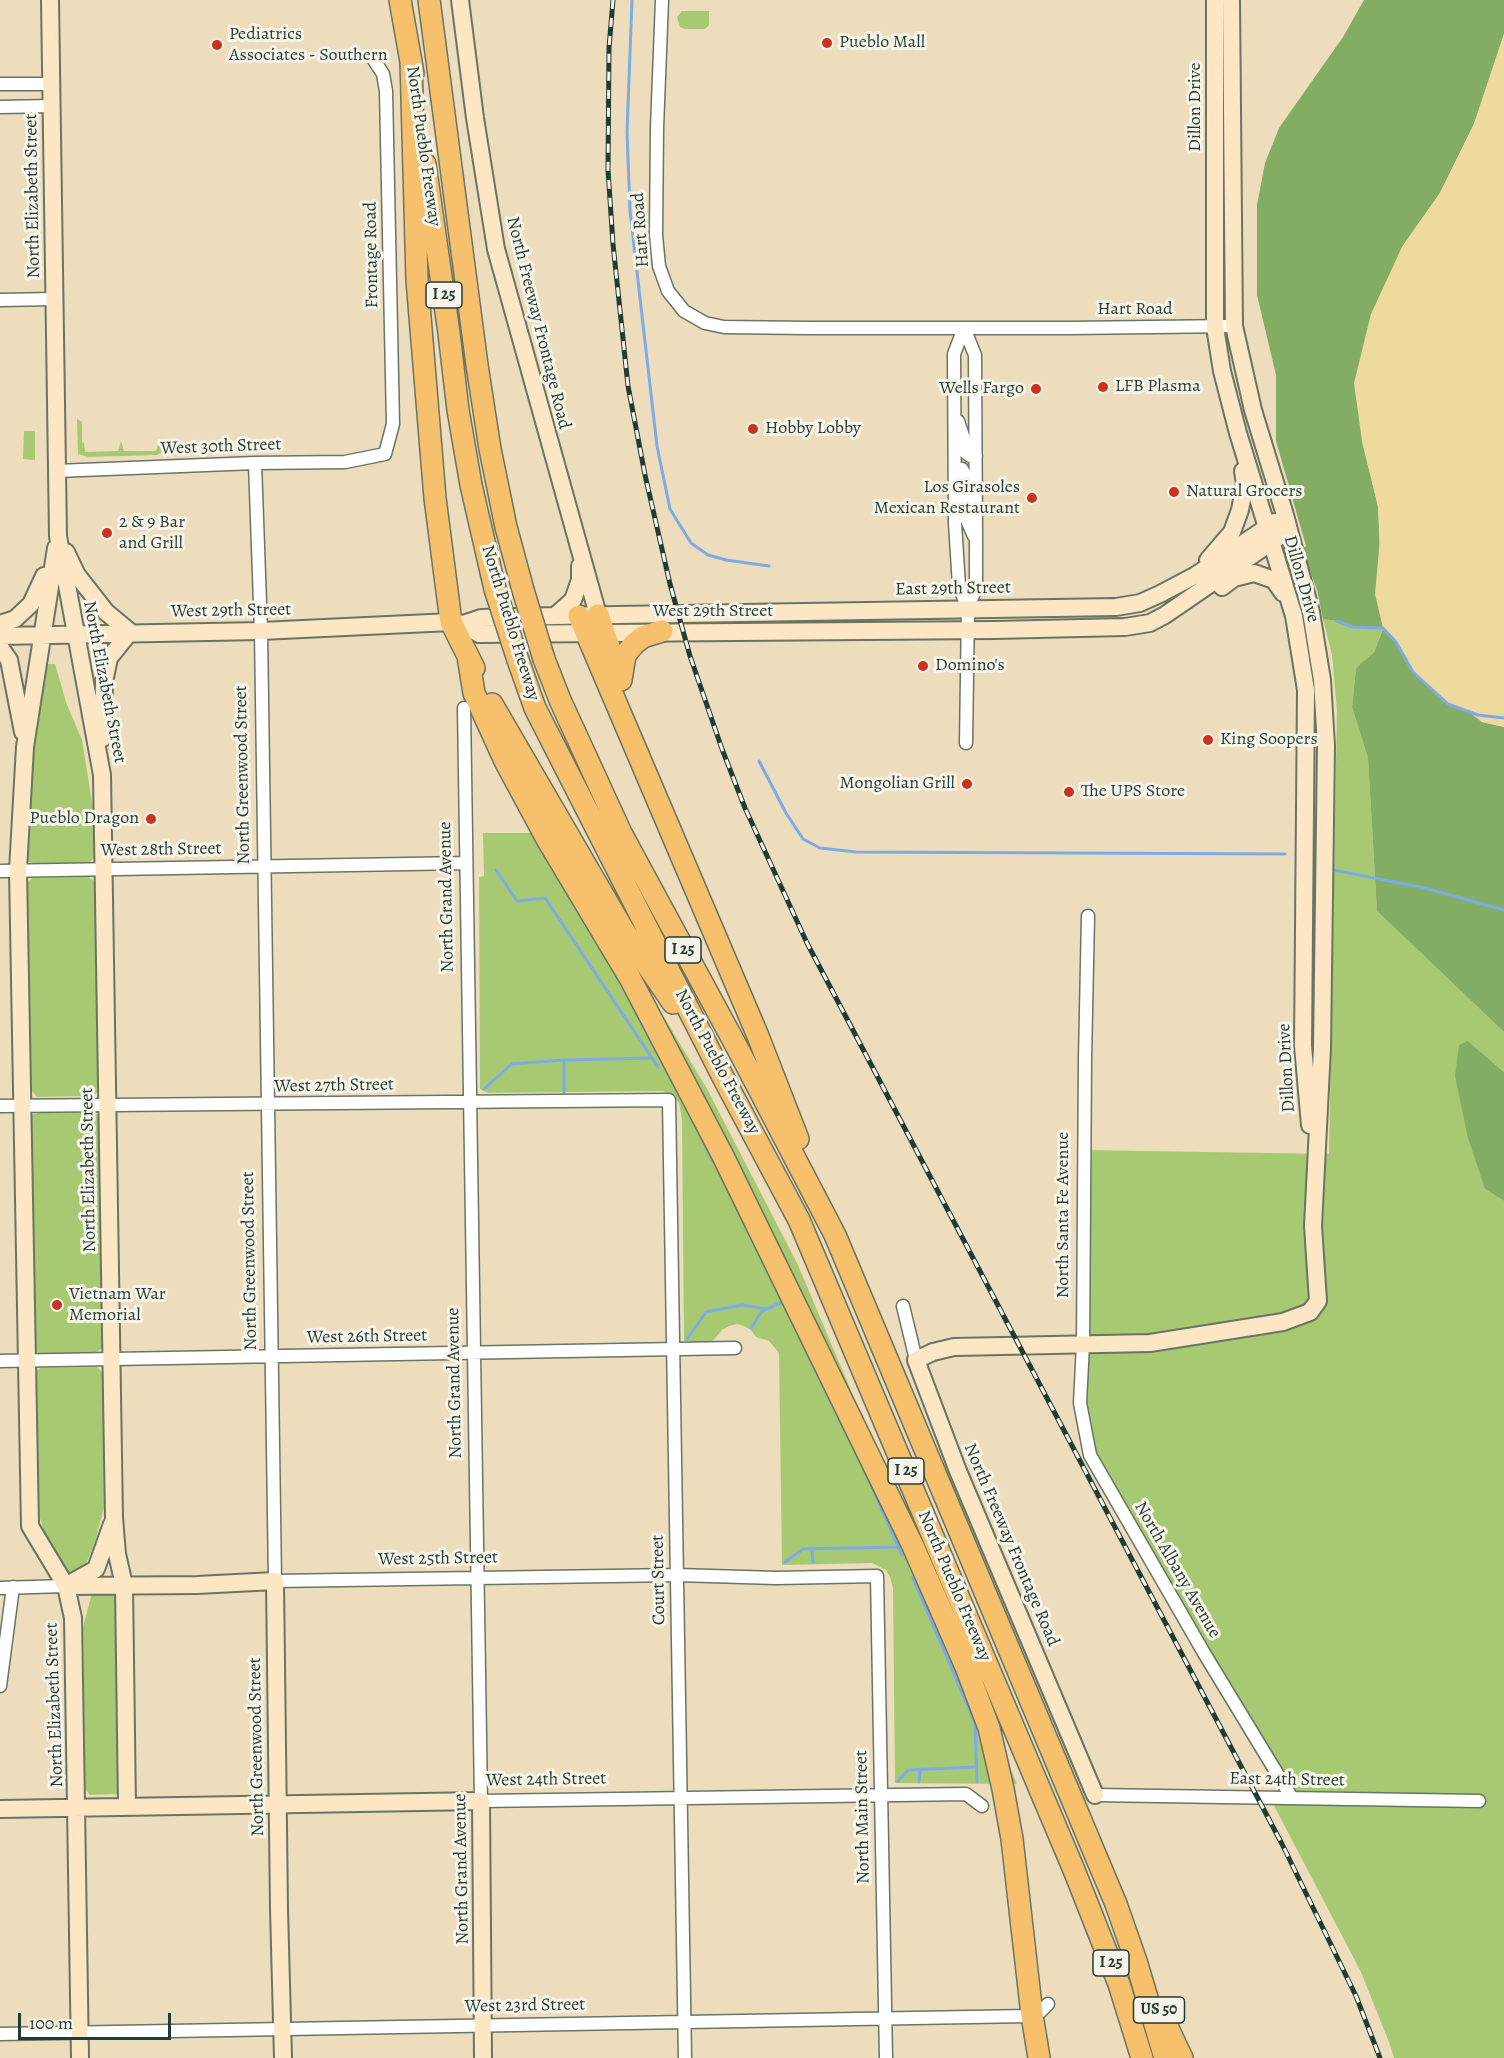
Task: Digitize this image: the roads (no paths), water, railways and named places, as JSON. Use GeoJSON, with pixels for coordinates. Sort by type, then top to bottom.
{"type":"FeatureCollection","features":[{"type":"Feature","properties":{"kind":"highway","name":"North Pueblo Freeway"},"geometry":{"type":"LineString","coordinates":[[400,0],[411,61],[458,411],[471,484],[495,589],[535,708],[724,1079],[799,1220],[1074,1870],[1119,1984],[1142,2058]]}},
{"type":"Feature","properties":{"kind":"highway","name":"North Pueblo Freeway"},"geometry":{"type":"LineString","coordinates":[[429,0],[489,449],[506,528],[544,659],[560,700],[621,833],[835,1235],[1116,1904],[1165,2058]]}},
{"type":"Feature","properties":{"kind":"highway"},"geometry":{"type":"LineString","coordinates":[[411,61],[418,291],[435,498],[457,623],[468,656],[486,694],[624,931],[724,1079]]}},
{"type":"Feature","properties":{"kind":"highway"},"geometry":{"type":"LineString","coordinates":[[592,624],[621,680],[637,752]]}},
{"type":"Feature","properties":{"kind":"highway"},"geometry":{"type":"LineString","coordinates":[[592,624],[637,752],[758,1036],[835,1235]]}},
{"type":"Feature","properties":{"kind":"highway"},"geometry":{"type":"LineString","coordinates":[[621,680],[626,655],[634,644],[643,637],[662,631]]}},
{"type":"Feature","properties":{"kind":"highway"},"geometry":{"type":"LineString","coordinates":[[468,656],[474,693],[505,761],[630,978],[723,1156],[908,1536],[966,1667],[989,1728],[1003,1789],[1040,2010],[1039,2058]]}},
{"type":"Feature","properties":{"kind":"highway","name":"US 50"},"geometry":{"type":"LineString","coordinates":[[1136,1961],[1182,2058]]}},
{"type":"Feature","properties":{"kind":"main road","name":"North Elizabeth Street"},"geometry":{"type":"LineString","coordinates":[[50,0],[58,536],[102,767],[114,1518],[117,1554],[124,1585],[127,1807]]}},
{"type":"Feature","properties":{"kind":"main road","name":"North Freeway Frontage Road"},"geometry":{"type":"LineString","coordinates":[[460,0],[475,118],[496,249],[579,546],[592,624]]}},
{"type":"Feature","properties":{"kind":"main road","name":"Dillon Drive"},"geometry":{"type":"LineString","coordinates":[[1215,0],[1215,327],[1222,371],[1238,433],[1286,597],[1294,616],[1306,690],[1303,1046],[1315,1174]]}},
{"type":"Feature","properties":{"kind":"main road","name":"Dillon Drive"},"geometry":{"type":"LineString","coordinates":[[1083,1344],[1150,1343],[1283,1322],[1310,1312],[1318,1301],[1313,1226],[1322,1048],[1326,746],[1322,680],[1311,612],[1287,522],[1253,411],[1234,326],[1231,0]]}},
{"type":"Feature","properties":{"kind":"main road"},"geometry":{"type":"LineString","coordinates":[[1196,575],[1232,532],[1240,510],[1245,484],[1238,433]]}},
{"type":"Feature","properties":{"kind":"main road","name":"East 29th Street"},"geometry":{"type":"LineString","coordinates":[[967,630],[1125,627],[1150,623],[1165,615],[1287,522]]}},
{"type":"Feature","properties":{"kind":"main road","name":"East 29th Street"},"geometry":{"type":"LineString","coordinates":[[592,624],[968,609],[1116,607],[1140,603],[1268,535]]}},
{"type":"Feature","properties":{"kind":"main road","name":"North Elizabeth Street"},"geometry":{"type":"LineString","coordinates":[[58,536],[25,747],[18,870],[30,1526],[66,1586],[73,1618],[80,2058]]}},
{"type":"Feature","properties":{"kind":"main road"},"geometry":{"type":"LineString","coordinates":[[0,624],[15,618],[31,604],[40,588],[58,536]]}},
{"type":"Feature","properties":{"kind":"main road"},"geometry":{"type":"LineString","coordinates":[[58,536],[77,575],[106,612],[130,632],[109,658],[104,682],[102,767]]}},
{"type":"Feature","properties":{"kind":"main road"},"geometry":{"type":"LineString","coordinates":[[555,616],[573,600],[580,580],[579,546]]}},
{"type":"Feature","properties":{"kind":"main road"},"geometry":{"type":"LineString","coordinates":[[1165,615],[1203,600],[1234,578],[1254,573],[1263,574],[1274,580],[1286,597]]}},
{"type":"Feature","properties":{"kind":"main road","name":"West 29th Street"},"geometry":{"type":"LineString","coordinates":[[0,636],[261,631],[457,623],[481,618],[555,616],[592,624],[662,631],[967,630]]}},
{"type":"Feature","properties":{"kind":"main road","name":"West 29th Street"},"geometry":{"type":"LineString","coordinates":[[457,623],[479,634],[592,624]]}},
{"type":"Feature","properties":{"kind":"main road"},"geometry":{"type":"LineString","coordinates":[[0,647],[9,660],[25,747]]}},
{"type":"Feature","properties":{"kind":"main road"},"geometry":{"type":"LineString","coordinates":[[916,1360],[933,1352],[954,1347],[1083,1344]]}},
{"type":"Feature","properties":{"kind":"main road","name":"North Freeway Frontage Road"},"geometry":{"type":"LineString","coordinates":[[916,1360],[957,1471],[1095,1795]]}},
{"type":"Feature","properties":{"kind":"main road"},"geometry":{"type":"LineString","coordinates":[[66,1586],[96,1569],[114,1518]]}},
{"type":"Feature","properties":{"kind":"main road","name":"West 25th Street"},"geometry":{"type":"LineString","coordinates":[[66,1586],[275,1581]]}},
{"type":"Feature","properties":{"kind":"main road","name":"North Greenwood Street"},"geometry":{"type":"LineString","coordinates":[[275,1581],[283,2058]]}},
{"type":"Feature","properties":{"kind":"main road","name":"West 24th Street"},"geometry":{"type":"LineString","coordinates":[[0,1809],[481,1801]]}},
{"type":"Feature","properties":{"kind":"main road","name":"North Grand Avenue"},"geometry":{"type":"LineString","coordinates":[[481,1801],[483,2058]]}},
{"type":"Feature","properties":{"kind":"street","name":"Hart Road"},"geometry":{"type":"LineString","coordinates":[[663,0],[657,128],[656,235],[659,266],[668,291],[684,311],[705,323],[724,327],[1234,326]]}},
{"type":"Feature","properties":{"kind":"street","name":"Frontage Road"},"geometry":{"type":"LineString","coordinates":[[372,57],[383,74],[386,91],[393,424],[385,454]]}},
{"type":"Feature","properties":{"kind":"street"},"geometry":{"type":"LineString","coordinates":[[0,84],[51,84]]}},
{"type":"Feature","properties":{"kind":"street"},"geometry":{"type":"LineString","coordinates":[[0,107],[51,106]]}},
{"type":"Feature","properties":{"kind":"street"},"geometry":{"type":"LineString","coordinates":[[0,300],[54,299]]}},
{"type":"Feature","properties":{"kind":"street"},"geometry":{"type":"LineString","coordinates":[[964,328],[954,354],[955,523],[959,586],[968,609]]}},
{"type":"Feature","properties":{"kind":"street"},"geometry":{"type":"LineString","coordinates":[[964,328],[975,355],[976,456],[976,587],[968,609],[966,743]]}},
{"type":"Feature","properties":{"kind":"street"},"geometry":{"type":"LineString","coordinates":[[954,411],[961,429],[965,452],[970,456],[976,456]]}},
{"type":"Feature","properties":{"kind":"street","name":"West 30th Street"},"geometry":{"type":"LineString","coordinates":[[57,471],[255,463],[345,462],[385,454]]}},
{"type":"Feature","properties":{"kind":"street","name":"North Greenwood Street"},"geometry":{"type":"LineString","coordinates":[[255,463],[261,631],[275,1581]]}},
{"type":"Feature","properties":{"kind":"street"},"geometry":{"type":"LineString","coordinates":[[955,468],[962,469],[965,475],[966,519],[976,540]]}},
{"type":"Feature","properties":{"kind":"street","name":"North Grand Avenue"},"geometry":{"type":"LineString","coordinates":[[464,708],[481,1801]]}},
{"type":"Feature","properties":{"kind":"street","name":"West 28th Street"},"geometry":{"type":"LineString","coordinates":[[0,871],[466,863]]}},
{"type":"Feature","properties":{"kind":"street","name":"North Santa Fe Avenue"},"geometry":{"type":"LineString","coordinates":[[1083,1344],[1088,916]]}},
{"type":"Feature","properties":{"kind":"street","name":"West 27th Street"},"geometry":{"type":"LineString","coordinates":[[0,1106],[669,1100]]}},
{"type":"Feature","properties":{"kind":"street","name":"Court Street"},"geometry":{"type":"LineString","coordinates":[[669,1100],[685,2058]]}},
{"type":"Feature","properties":{"kind":"street","name":"North Freeway Frontage Road"},"geometry":{"type":"LineString","coordinates":[[903,1306],[916,1360]]}},
{"type":"Feature","properties":{"kind":"street","name":"North Albany Avenue"},"geometry":{"type":"LineString","coordinates":[[1083,1344],[1080,1402],[1090,1455],[1210,1663],[1292,1798]]}},
{"type":"Feature","properties":{"kind":"street","name":"West 26th Street"},"geometry":{"type":"LineString","coordinates":[[0,1361],[735,1348]]}},
{"type":"Feature","properties":{"kind":"street","name":"West 25th Street"},"geometry":{"type":"LineString","coordinates":[[275,1581],[677,1575],[776,1578],[877,1576]]}},
{"type":"Feature","properties":{"kind":"street","name":"North Main Street"},"geometry":{"type":"LineString","coordinates":[[877,1576],[886,2058]]}},
{"type":"Feature","properties":{"kind":"street","name":"West 25th Street"},"geometry":{"type":"LineString","coordinates":[[6,1588],[66,1586]]}},
{"type":"Feature","properties":{"kind":"street"},"geometry":{"type":"LineString","coordinates":[[0,1686],[6,1588]]}},
{"type":"Feature","properties":{"kind":"street","name":"West 24th Street"},"geometry":{"type":"LineString","coordinates":[[481,1801],[966,1794],[982,1806]]}},
{"type":"Feature","properties":{"kind":"street","name":"East 24th Street"},"geometry":{"type":"LineString","coordinates":[[1095,1795],[1479,1802]]}},
{"type":"Feature","properties":{"kind":"street","name":"West 23rd Street"},"geometry":{"type":"LineString","coordinates":[[0,2034],[885,2019],[1040,2010]]}},
{"type":"Feature","properties":{"kind":"waterway"},"geometry":{"type":"LineString","coordinates":[[632,0],[627,132],[630,211],[657,446],[670,509],[691,543],[708,555],[769,566]]}},
{"type":"Feature","properties":{"kind":"waterway"},"geometry":{"type":"LineString","coordinates":[[1337,621],[1353,627],[1383,628],[1396,642],[1413,672],[1448,704],[1478,715],[1504,718]]}},
{"type":"Feature","properties":{"kind":"waterway"},"geometry":{"type":"LineString","coordinates":[[759,761],[786,813],[803,839],[820,848],[856,852],[1285,854]]}},
{"type":"Feature","properties":{"kind":"waterway"},"geometry":{"type":"LineString","coordinates":[[496,870],[517,901],[545,898],[658,1067]]}},
{"type":"Feature","properties":{"kind":"waterway"},"geometry":{"type":"LineString","coordinates":[[1333,870],[1425,888],[1504,910]]}},
{"type":"Feature","properties":{"kind":"waterway"},"geometry":{"type":"LineString","coordinates":[[484,1089],[512,1064],[652,1058]]}},
{"type":"Feature","properties":{"kind":"waterway"},"geometry":{"type":"LineString","coordinates":[[564,1061],[564,1092]]}},
{"type":"Feature","properties":{"kind":"waterway"},"geometry":{"type":"LineString","coordinates":[[706,1148],[714,1162]]}},
{"type":"Feature","properties":{"kind":"waterway"},"geometry":{"type":"LineString","coordinates":[[751,1328],[762,1311],[785,1301]]}},
{"type":"Feature","properties":{"kind":"waterway"},"geometry":{"type":"LineString","coordinates":[[687,1339],[706,1312],[742,1305],[766,1309]]}},
{"type":"Feature","properties":{"kind":"waterway"},"geometry":{"type":"LineString","coordinates":[[864,1469],[902,1555]]}},
{"type":"Feature","properties":{"kind":"waterway"},"geometry":{"type":"LineString","coordinates":[[785,1562],[803,1549],[897,1547]]}},
{"type":"Feature","properties":{"kind":"waterway"},"geometry":{"type":"LineString","coordinates":[[812,1549],[813,1562]]}},
{"type":"Feature","properties":{"kind":"waterway"},"geometry":{"type":"LineString","coordinates":[[913,1578],[975,1723],[977,1782]]}},
{"type":"Feature","properties":{"kind":"waterway"},"geometry":{"type":"LineString","coordinates":[[898,1781],[908,1770],[976,1767]]}},
{"type":"Feature","properties":{"kind":"waterway"},"geometry":{"type":"LineString","coordinates":[[919,1782],[920,1770]]}},
{"type":"Feature","properties":{"kind":"railway"},"geometry":{"type":"LineString","coordinates":[[613,0],[609,48],[608,170],[613,244],[628,386],[645,475],[670,584],[690,656],[722,749],[745,808],[807,943],[1282,1844],[1356,1996],[1380,2058]]}},
{"type":"Feature","properties":{"kind":"place","name":"Pueblo Mall"},"geometry":{"type":"Point","coordinates":[827,43]}},
{"type":"Feature","properties":{"kind":"place","name":"Pediatrics Associates - Southern"},"geometry":{"type":"Point","coordinates":[217,45]}},
{"type":"Feature","properties":{"kind":"place","name":"LFB Plasma"},"geometry":{"type":"Point","coordinates":[1103,387]}},
{"type":"Feature","properties":{"kind":"place","name":"Wells Fargo"},"geometry":{"type":"Point","coordinates":[1036,389]}},
{"type":"Feature","properties":{"kind":"place","name":"Hobby Lobby"},"geometry":{"type":"Point","coordinates":[753,429]}},
{"type":"Feature","properties":{"kind":"place","name":"Natural Grocers"},"geometry":{"type":"Point","coordinates":[1174,492]}},
{"type":"Feature","properties":{"kind":"place","name":"Los Girasoles Mexican Restaurant"},"geometry":{"type":"Point","coordinates":[1032,498]}},
{"type":"Feature","properties":{"kind":"place","name":"2 & 9 Bar and Grill"},"geometry":{"type":"Point","coordinates":[107,533]}},
{"type":"Feature","properties":{"kind":"place","name":"Domino's"},"geometry":{"type":"Point","coordinates":[923,666]}},
{"type":"Feature","properties":{"kind":"place","name":"King Soopers"},"geometry":{"type":"Point","coordinates":[1208,740]}},
{"type":"Feature","properties":{"kind":"place","name":"Mongolian Grill"},"geometry":{"type":"Point","coordinates":[967,784]}},
{"type":"Feature","properties":{"kind":"place","name":"The UPS Store"},"geometry":{"type":"Point","coordinates":[1069,792]}},
{"type":"Feature","properties":{"kind":"place","name":"Pueblo Dragon"},"geometry":{"type":"Point","coordinates":[151,819]}},
{"type":"Feature","properties":{"kind":"place","name":"Vietnam War Memorial"},"geometry":{"type":"Point","coordinates":[57,1305]}}]}
